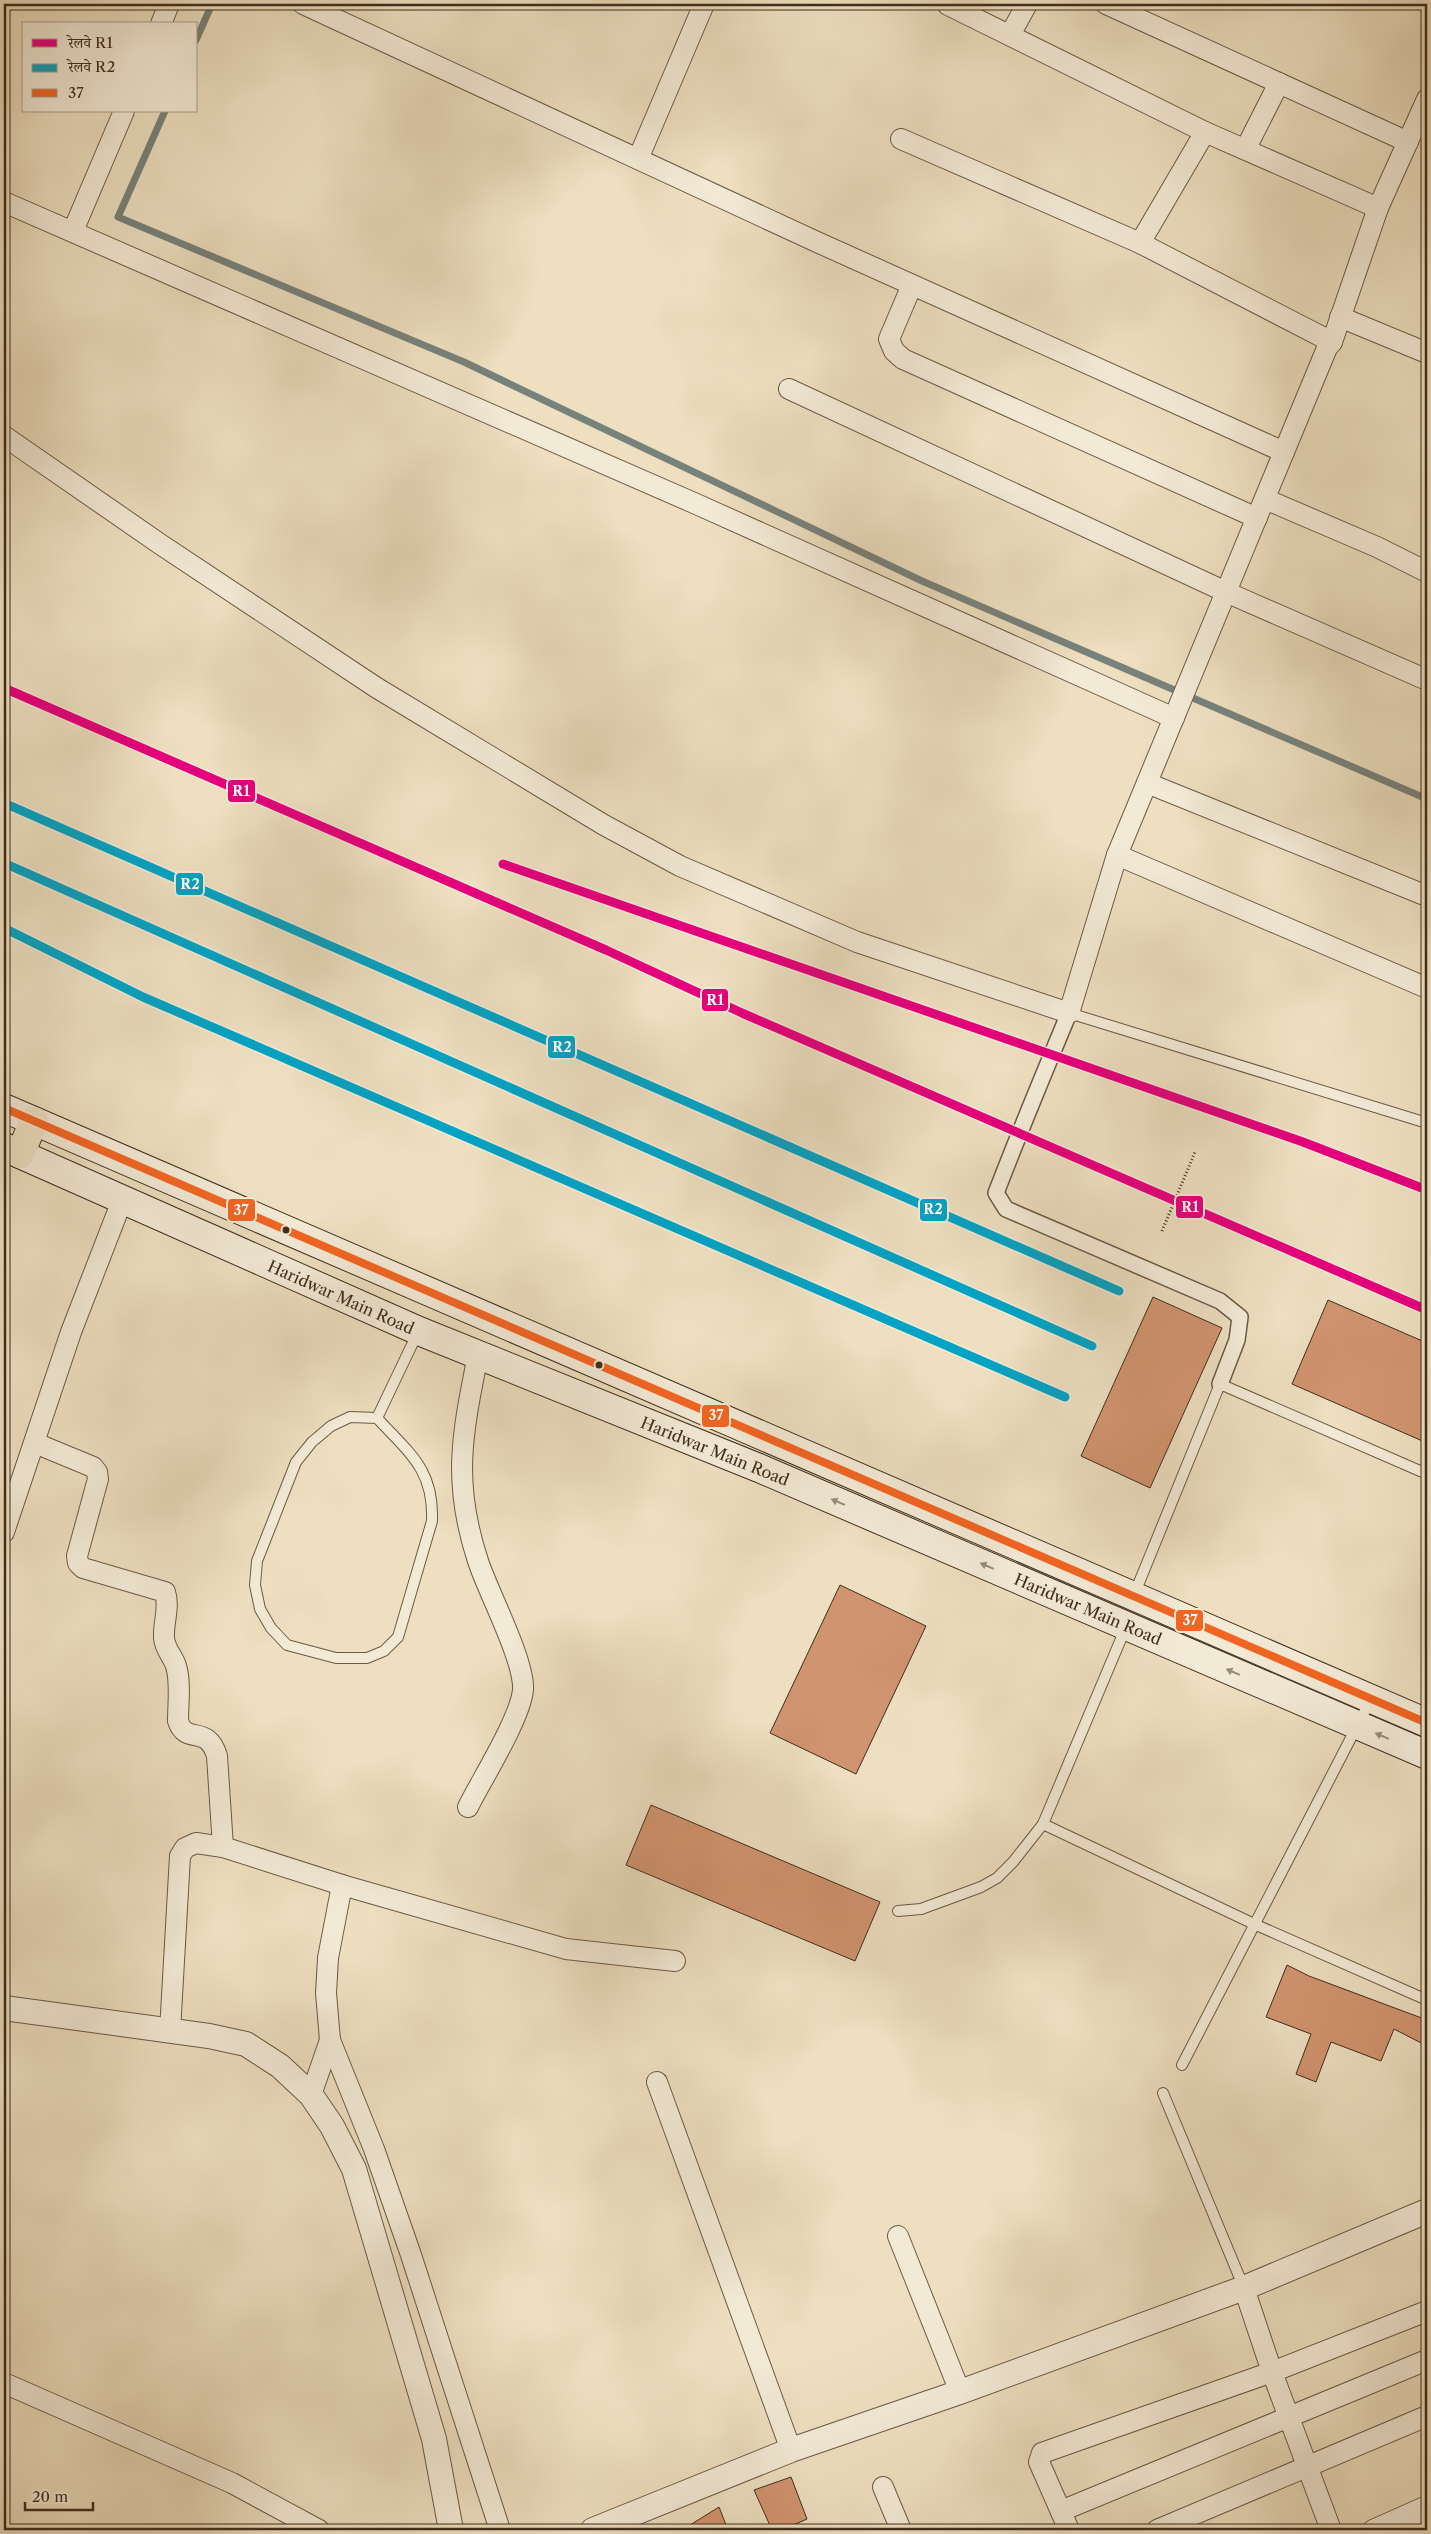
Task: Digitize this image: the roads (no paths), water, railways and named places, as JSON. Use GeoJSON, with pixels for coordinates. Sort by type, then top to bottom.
{"type":"FeatureCollection","features":[{"type":"Feature","properties":{"kind":"main road","name":"Haridwar Main Road"},"geometry":{"type":"LineString","coordinates":[[4,1108],[1427,1723]]}},
{"type":"Feature","properties":{"kind":"main road"},"geometry":{"type":"LineString","coordinates":[[12,1150],[34,1121]]}},
{"type":"Feature","properties":{"kind":"main road","name":"Haridwar Main Road"},"geometry":{"type":"LineString","coordinates":[[12,1150],[419,1331],[759,1468],[1427,1755]]}},
{"type":"Feature","properties":{"kind":"main road"},"geometry":{"type":"LineString","coordinates":[[1020,1580],[1032,1551]]}},
{"type":"Feature","properties":{"kind":"street"},"geometry":{"type":"LineString","coordinates":[[162,22],[170,4]]}},
{"type":"Feature","properties":{"kind":"street"},"geometry":{"type":"LineString","coordinates":[[303,4],[638,159],[1284,452]]}},
{"type":"Feature","properties":{"kind":"street"},"geometry":{"type":"LineString","coordinates":[[638,159],[704,4]]}},
{"type":"Feature","properties":{"kind":"street"},"geometry":{"type":"LineString","coordinates":[[1010,35],[1027,4]]}},
{"type":"Feature","properties":{"kind":"street"},"geometry":{"type":"LineString","coordinates":[[1106,4],[1408,142]]}},
{"type":"Feature","properties":{"kind":"street"},"geometry":{"type":"LineString","coordinates":[[948,5],[1205,132],[1246,148],[1378,208]]}},
{"type":"Feature","properties":{"kind":"street"},"geometry":{"type":"LineString","coordinates":[[1246,148],[1279,83]]}},
{"type":"Feature","properties":{"kind":"street"},"geometry":{"type":"LineString","coordinates":[[1220,1384],[1238,1340],[1240,1316],[1220,1300],[1006,1208],[996,1194],[1029,1104],[1047,1070],[1069,1013],[1117,855],[1327,348],[1332,342],[1378,208],[1427,99]]}},
{"type":"Feature","properties":{"kind":"street"},"geometry":{"type":"LineString","coordinates":[[73,231],[124,112]]}},
{"type":"Feature","properties":{"kind":"street"},"geometry":{"type":"LineString","coordinates":[[1140,243],[1205,132]]}},
{"type":"Feature","properties":{"kind":"street"},"geometry":{"type":"LineString","coordinates":[[901,139],[1140,243],[1332,342]]}},
{"type":"Feature","properties":{"kind":"street"},"geometry":{"type":"LineString","coordinates":[[4,202],[1177,711]]}},
{"type":"Feature","properties":{"kind":"street"},"geometry":{"type":"LineString","coordinates":[[912,284],[889,338],[894,352],[903,359],[1257,518]]}},
{"type":"Feature","properties":{"kind":"street"},"geometry":{"type":"LineString","coordinates":[[1340,316],[1427,353]]}},
{"type":"Feature","properties":{"kind":"street"},"geometry":{"type":"LineString","coordinates":[[789,389],[1226,592],[1427,680]]}},
{"type":"Feature","properties":{"kind":"street"},"geometry":{"type":"LineString","coordinates":[[4,436],[160,544],[369,683],[604,825],[680,866],[857,942],[1069,1013]]}},
{"type":"Feature","properties":{"kind":"street"},"geometry":{"type":"LineString","coordinates":[[1265,499],[1377,547],[1427,572]]}},
{"type":"Feature","properties":{"kind":"street"},"geometry":{"type":"LineString","coordinates":[[1147,782],[1427,896]]}},
{"type":"Feature","properties":{"kind":"street"},"geometry":{"type":"LineString","coordinates":[[1117,855],[1427,988]]}},
{"type":"Feature","properties":{"kind":"street"},"geometry":{"type":"LineString","coordinates":[[4,1532],[71,1332],[123,1198]]}},
{"type":"Feature","properties":{"kind":"street"},"geometry":{"type":"LineString","coordinates":[[468,1807],[517,1712],[523,1689],[517,1660],[478,1562],[466,1518],[461,1477],[463,1431],[478,1356]]}},
{"type":"Feature","properties":{"kind":"street"},"geometry":{"type":"LineString","coordinates":[[35,1443],[93,1467],[97,1472],[98,1479],[77,1556],[78,1563],[83,1568],[166,1592],[168,1599],[164,1637],[166,1649],[176,1664],[178,1674],[178,1721],[180,1728],[187,1733],[206,1737],[214,1743],[217,1756],[223,1847]]}},
{"type":"Feature","properties":{"kind":"street"},"geometry":{"type":"LineString","coordinates":[[170,2031],[180,1856],[186,1848],[196,1843],[223,1847],[342,1885],[566,1950],[675,1961]]}},
{"type":"Feature","properties":{"kind":"street"},"geometry":{"type":"LineString","coordinates":[[342,1885],[328,1958],[326,1993],[330,2040],[374,2149],[411,2255],[500,2530]]}},
{"type":"Feature","properties":{"kind":"street"},"geometry":{"type":"LineString","coordinates":[[4,2008],[170,2031],[246,2044],[280,2066],[311,2095],[332,2126],[354,2169],[434,2438],[451,2530]]}},
{"type":"Feature","properties":{"kind":"street"},"geometry":{"type":"LineString","coordinates":[[311,2095],[330,2040]]}},
{"type":"Feature","properties":{"kind":"street"},"geometry":{"type":"LineString","coordinates":[[657,2082],[791,2450]]}},
{"type":"Feature","properties":{"kind":"street"},"geometry":{"type":"LineString","coordinates":[[593,2530],[791,2450],[960,2392],[1244,2288],[1427,2211]]}},
{"type":"Feature","properties":{"kind":"street"},"geometry":{"type":"LineString","coordinates":[[898,2236],[960,2392]]}},
{"type":"Feature","properties":{"kind":"street"},"geometry":{"type":"LineString","coordinates":[[1244,2288],[1272,2372],[1331,2530]]}},
{"type":"Feature","properties":{"kind":"street"},"geometry":{"type":"LineString","coordinates":[[1069,2530],[1039,2462],[1042,2453],[1272,2372],[1427,2311]]}},
{"type":"Feature","properties":{"kind":"street"},"geometry":{"type":"LineString","coordinates":[[1061,2511],[1427,2360]]}},
{"type":"Feature","properties":{"kind":"street"},"geometry":{"type":"LineString","coordinates":[[4,2383],[232,2484],[319,2530]]}},
{"type":"Feature","properties":{"kind":"street"},"geometry":{"type":"LineString","coordinates":[[1157,2530],[1307,2468],[1370,2438],[1427,2416]]}},
{"type":"Feature","properties":{"kind":"street"},"geometry":{"type":"LineString","coordinates":[[883,2487],[901,2530]]}},
{"type":"Feature","properties":{"kind":"street"},"geometry":{"type":"LineString","coordinates":[[1373,2530],[1425,2507]]}},
{"type":"Feature","properties":{"kind":"street"},"geometry":{"type":"LineString","coordinates":[[1421,2530],[1425,2507]]}},
{"type":"Feature","properties":{"kind":"lane"},"geometry":{"type":"LineString","coordinates":[[1069,1013],[1427,1123]]}},
{"type":"Feature","properties":{"kind":"lane"},"geometry":{"type":"LineString","coordinates":[[377,1418],[419,1331]]}},
{"type":"Feature","properties":{"kind":"lane"},"geometry":{"type":"LineString","coordinates":[[1134,1595],[1220,1384],[1427,1474]]}},
{"type":"Feature","properties":{"kind":"lane"},"geometry":{"type":"LineString","coordinates":[[350,1418],[377,1418],[416,1461],[428,1480],[433,1500],[432,1521],[398,1637],[384,1651],[366,1658],[336,1658],[287,1645],[271,1628],[260,1609],[255,1585],[257,1561],[296,1462],[312,1442],[331,1426],[350,1418]]}},
{"type":"Feature","properties":{"kind":"lane"},"geometry":{"type":"LineString","coordinates":[[898,1911],[920,1910],[981,1887],[997,1878],[1042,1824],[1126,1626]]}},
{"type":"Feature","properties":{"kind":"lane"},"geometry":{"type":"LineString","coordinates":[[1182,2065],[1371,1698]]}},
{"type":"Feature","properties":{"kind":"lane"},"geometry":{"type":"LineString","coordinates":[[1042,1824],[1254,1924],[1427,2000]]}},
{"type":"Feature","properties":{"kind":"lane"},"geometry":{"type":"LineString","coordinates":[[1163,2093],[1244,2288]]}},
{"type":"Feature","properties":{"kind":"waterway"},"geometry":{"type":"LineString","coordinates":[[198,36],[212,4]]}},
{"type":"Feature","properties":{"kind":"waterway"},"geometry":{"type":"LineString","coordinates":[[165,112],[118,217],[464,362],[922,581],[1427,799]]}},
{"type":"Feature","properties":{"kind":"rail line","name":"R1"},"geometry":{"type":"LineString","coordinates":[[4,688],[606,950],[742,1013],[1427,1310]]}},
{"type":"Feature","properties":{"kind":"rail line","name":"R2"},"geometry":{"type":"LineString","coordinates":[[4,803],[1119,1291]]}},
{"type":"Feature","properties":{"kind":"rail line","name":"R2"},"geometry":{"type":"LineString","coordinates":[[4,863],[1092,1346]]}},
{"type":"Feature","properties":{"kind":"rail line","name":"R1"},"geometry":{"type":"LineString","coordinates":[[503,864],[1303,1142],[1427,1190]]}},
{"type":"Feature","properties":{"kind":"rail line","name":"R2"},"geometry":{"type":"LineString","coordinates":[[4,928],[143,997],[1065,1397]]}}]}
